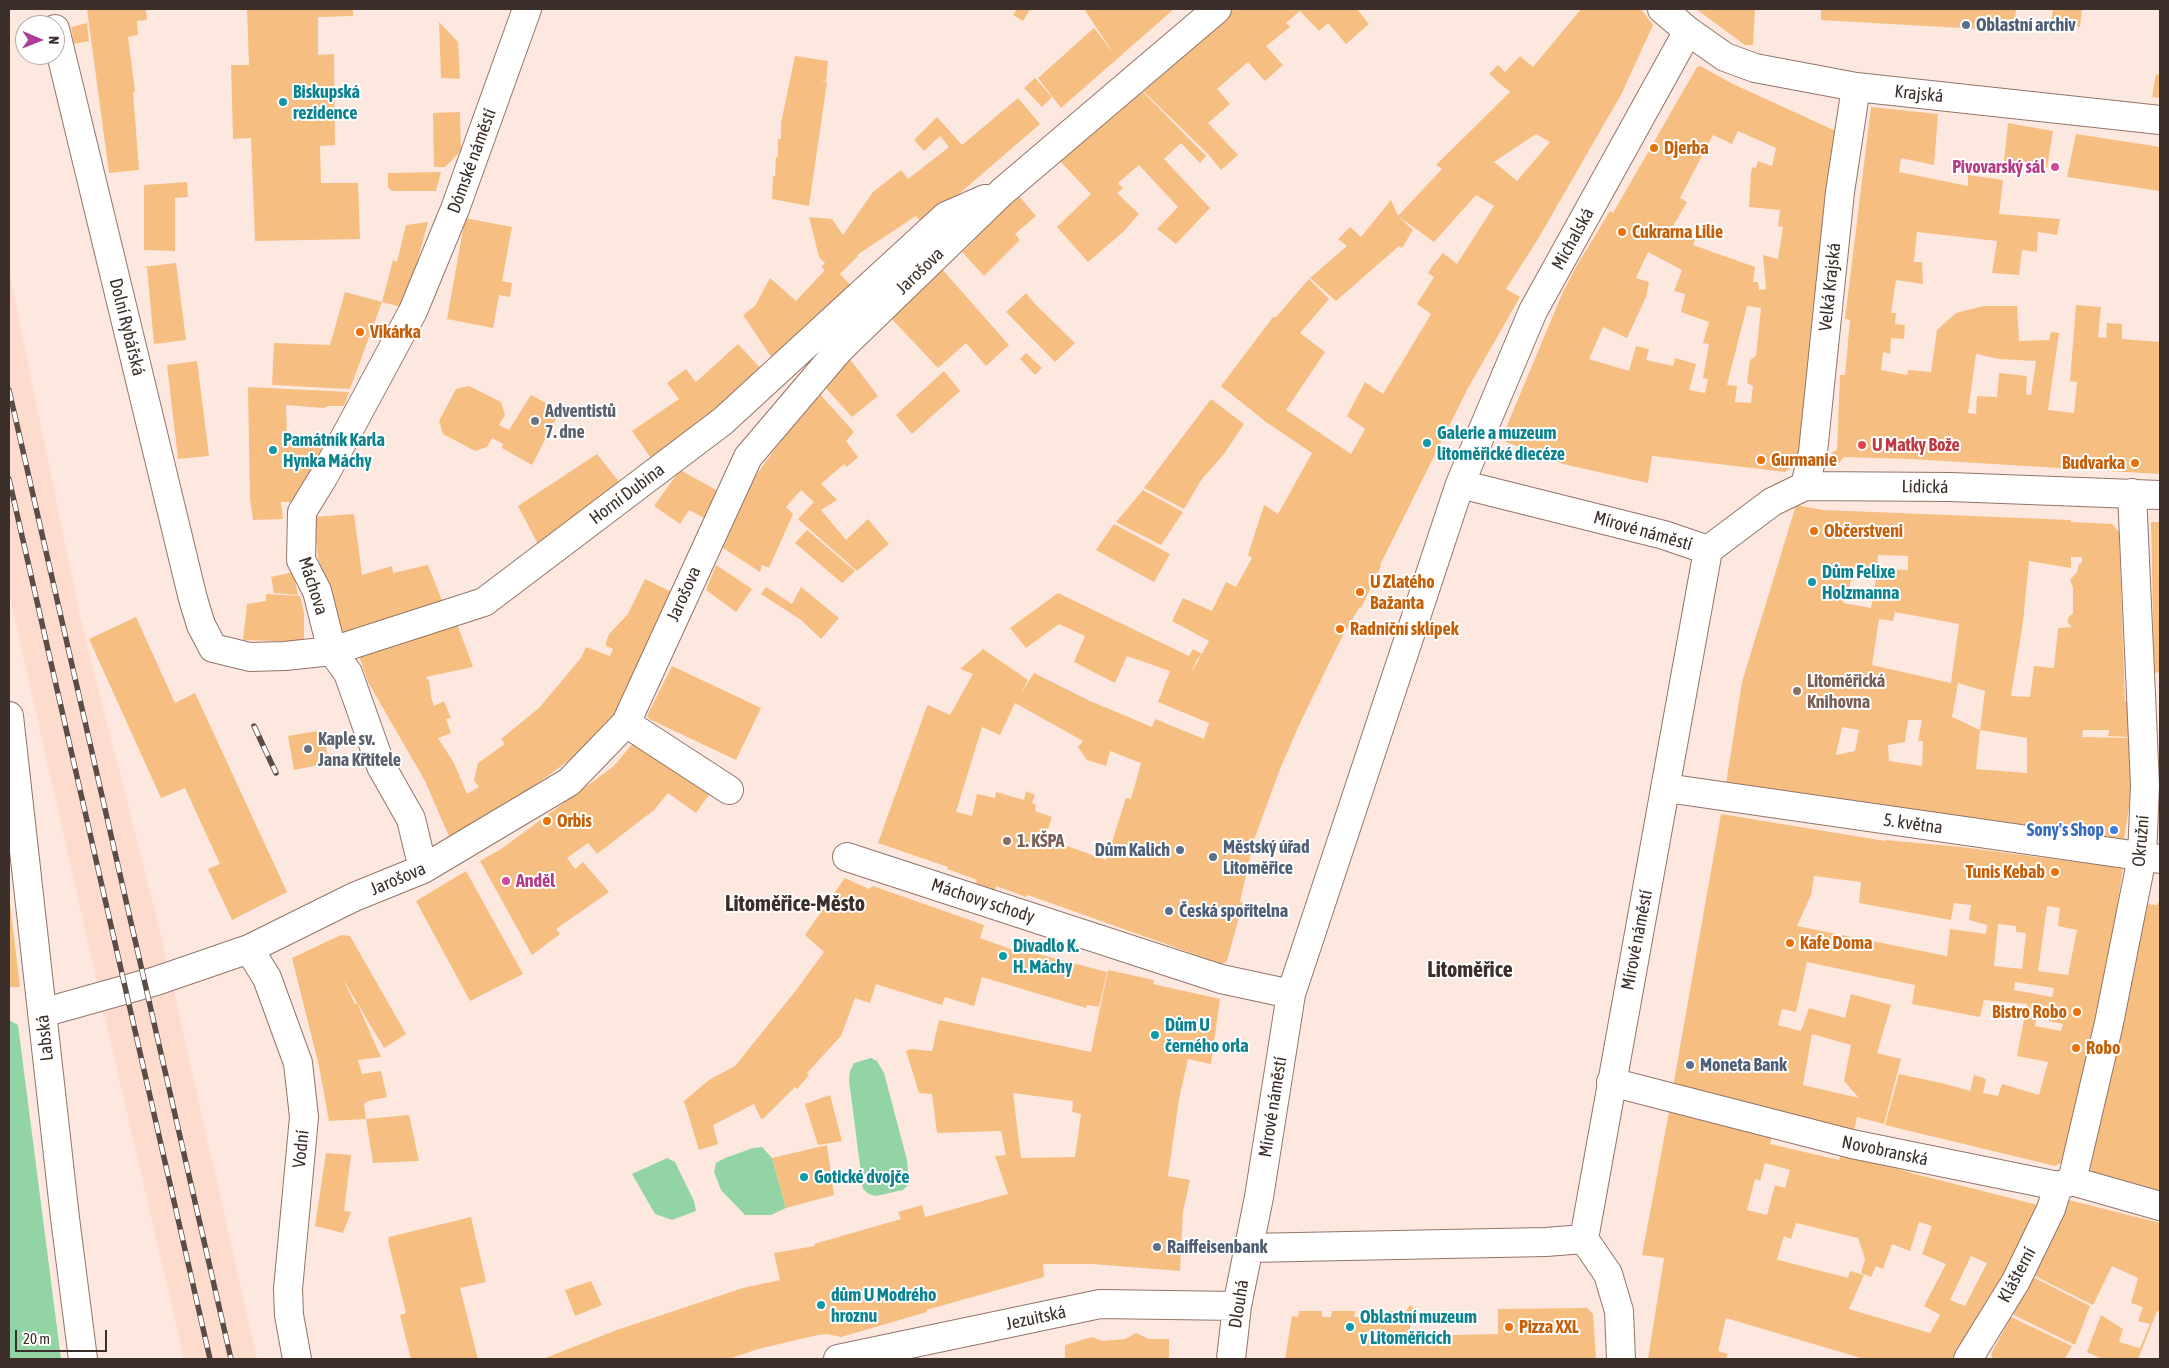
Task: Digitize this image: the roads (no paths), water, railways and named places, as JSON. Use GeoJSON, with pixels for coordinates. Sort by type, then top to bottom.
{"type":"FeatureCollection","features":[{"type":"Feature","properties":{"kind":"street","name":"Dómské náměstí"},"geometry":{"type":"LineString","coordinates":[[413,311],[455,209],[527,9]]}},
{"type":"Feature","properties":{"kind":"street","name":"Jarošova"},"geometry":{"type":"LineString","coordinates":[[42,1013],[139,986],[249,949],[354,897],[423,869],[569,782],[626,723],[748,457],[839,350],[1002,192],[1217,9]]}},
{"type":"Feature","properties":{"kind":"street"},"geometry":{"type":"LineString","coordinates":[[1662,9],[1688,32]]}},
{"type":"Feature","properties":{"kind":"street","name":"Krajská"},"geometry":{"type":"LineString","coordinates":[[1688,32],[1725,57],[1755,68],[1856,87],[2160,120]]}},
{"type":"Feature","properties":{"kind":"street","name":"Michalská"},"geometry":{"type":"LineString","coordinates":[[1460,484],[1533,311],[1688,32]]}},
{"type":"Feature","properties":{"kind":"street","name":"Dolní Rybářská"},"geometry":{"type":"LineString","coordinates":[[64,65],[201,625]]}},
{"type":"Feature","properties":{"kind":"street","name":"Velká Krajská"},"geometry":{"type":"LineString","coordinates":[[1805,486],[1813,452],[1840,192],[1856,87]]}},
{"type":"Feature","properties":{"kind":"street","name":"Horní Dubina"},"geometry":{"type":"LineString","coordinates":[[201,625],[213,648],[250,657],[285,656],[332,651],[484,602],[723,421],[946,216],[1002,192]]}},
{"type":"Feature","properties":{"kind":"street","name":"Máchova"},"geometry":{"type":"LineString","coordinates":[[413,311],[324,476],[302,512],[301,560],[317,591],[332,651],[348,673],[381,766],[411,819],[423,869]]}},
{"type":"Feature","properties":{"kind":"street","name":"Mírové náměstí"},"geometry":{"type":"LineString","coordinates":[[1248,1248],[1259,1197],[1291,994],[1460,484],[1664,535],[1708,550],[1584,1238]]}},
{"type":"Feature","properties":{"kind":"street","name":"Lidická"},"geometry":{"type":"LineString","coordinates":[[1708,550],[1772,502],[1805,486],[1950,487],[2160,495]]}},
{"type":"Feature","properties":{"kind":"street","name":"Okružní"},"geometry":{"type":"LineString","coordinates":[[2065,1184],[2151,858],[2145,785],[2132,494]]}},
{"type":"Feature","properties":{"kind":"street","name":"Labská"},"geometry":{"type":"LineString","coordinates":[[9,716],[83,1359]]}},
{"type":"Feature","properties":{"kind":"street"},"geometry":{"type":"LineString","coordinates":[[626,723],[729,790]]}},
{"type":"Feature","properties":{"kind":"street","name":"5. května"},"geometry":{"type":"LineString","coordinates":[[1666,788],[2151,858]]}},
{"type":"Feature","properties":{"kind":"street","name":"Máchovy schody"},"geometry":{"type":"LineString","coordinates":[[847,857],[1221,979],[1291,994]]}},
{"type":"Feature","properties":{"kind":"street","name":"Vodní"},"geometry":{"type":"LineString","coordinates":[[249,949],[267,978],[298,1063],[304,1117],[288,1289],[289,1315],[297,1359]]}},
{"type":"Feature","properties":{"kind":"street","name":"Novobranská"},"geometry":{"type":"LineString","coordinates":[[1611,1082],[1852,1144],[2065,1184],[2160,1206]]}},
{"type":"Feature","properties":{"kind":"street","name":"Klášterní"},"geometry":{"type":"LineString","coordinates":[[1968,1359],[2016,1281],[2065,1184]]}},
{"type":"Feature","properties":{"kind":"street"},"geometry":{"type":"LineString","coordinates":[[1248,1248],[1546,1242],[1584,1238],[1608,1274],[1619,1311],[1621,1359]]}},
{"type":"Feature","properties":{"kind":"street","name":"Dlouhá"},"geometry":{"type":"LineString","coordinates":[[1232,1359],[1237,1306],[1248,1248]]}},
{"type":"Feature","properties":{"kind":"street","name":"Jezuitská"},"geometry":{"type":"LineString","coordinates":[[838,1359],[931,1349],[1100,1304],[1237,1306]]}},
{"type":"Feature","properties":{"kind":"railway"},"geometry":{"type":"LineString","coordinates":[[9,390],[231,1359]]}},
{"type":"Feature","properties":{"kind":"railway"},"geometry":{"type":"LineString","coordinates":[[9,479],[210,1359]]}},
{"type":"Feature","properties":{"kind":"railway"},"geometry":{"type":"LineString","coordinates":[[254,726],[276,773]]}},
{"type":"Feature","properties":{"kind":"place","name":"Oblastní archiv"},"geometry":{"type":"Point","coordinates":[1966,25]}},
{"type":"Feature","properties":{"kind":"place","name":"Biskupská rezidence"},"geometry":{"type":"Point","coordinates":[283,102]}},
{"type":"Feature","properties":{"kind":"place","name":"Djerba"},"geometry":{"type":"Point","coordinates":[1654,148]}},
{"type":"Feature","properties":{"kind":"place","name":"Pivovarský sál"},"geometry":{"type":"Point","coordinates":[2055,167]}},
{"type":"Feature","properties":{"kind":"place","name":"Cukrarna Lilie"},"geometry":{"type":"Point","coordinates":[1622,232]}},
{"type":"Feature","properties":{"kind":"place","name":"Vikárka"},"geometry":{"type":"Point","coordinates":[360,332]}},
{"type":"Feature","properties":{"kind":"place","name":"Adventistů 7. dne"},"geometry":{"type":"Point","coordinates":[535,421]}},
{"type":"Feature","properties":{"kind":"place","name":"Galerie a muzeum litoměřické diecéze"},"geometry":{"type":"Point","coordinates":[1427,443]}},
{"type":"Feature","properties":{"kind":"place","name":"U Matky Bože"},"geometry":{"type":"Point","coordinates":[1862,445]}},
{"type":"Feature","properties":{"kind":"place","name":"Památník Karla Hynka Máchy"},"geometry":{"type":"Point","coordinates":[273,450]}},
{"type":"Feature","properties":{"kind":"place","name":"Gurmanie"},"geometry":{"type":"Point","coordinates":[1761,460]}},
{"type":"Feature","properties":{"kind":"place","name":"Budvarka"},"geometry":{"type":"Point","coordinates":[2135,463]}},
{"type":"Feature","properties":{"kind":"place","name":"Občerstveni"},"geometry":{"type":"Point","coordinates":[1814,531]}},
{"type":"Feature","properties":{"kind":"place","name":"Dům Felixe Holzmanna"},"geometry":{"type":"Point","coordinates":[1812,582]}},
{"type":"Feature","properties":{"kind":"place","name":"U Zlatého Bažanta"},"geometry":{"type":"Point","coordinates":[1360,592]}},
{"type":"Feature","properties":{"kind":"place","name":"Radniční sklípek"},"geometry":{"type":"Point","coordinates":[1340,629]}},
{"type":"Feature","properties":{"kind":"place","name":"Litoměřická Knihovna"},"geometry":{"type":"Point","coordinates":[1797,691]}},
{"type":"Feature","properties":{"kind":"place","name":"Kaple sv. Jana Křtitele"},"geometry":{"type":"Point","coordinates":[308,749]}},
{"type":"Feature","properties":{"kind":"place","name":"Orbis"},"geometry":{"type":"Point","coordinates":[547,821]}},
{"type":"Feature","properties":{"kind":"place","name":"Sony's Shop"},"geometry":{"type":"Point","coordinates":[2114,830]}},
{"type":"Feature","properties":{"kind":"place","name":"1. KŠPA"},"geometry":{"type":"Point","coordinates":[1007,841]}},
{"type":"Feature","properties":{"kind":"place","name":"Dům Kalich"},"geometry":{"type":"Point","coordinates":[1180,850]}},
{"type":"Feature","properties":{"kind":"place","name":"Městský úřad Litoměřice"},"geometry":{"type":"Point","coordinates":[1213,857]}},
{"type":"Feature","properties":{"kind":"place","name":"Tunis Kebab"},"geometry":{"type":"Point","coordinates":[2055,872]}},
{"type":"Feature","properties":{"kind":"place","name":"Anděl"},"geometry":{"type":"Point","coordinates":[506,881]}},
{"type":"Feature","properties":{"kind":"place","name":"Česká spořitelna"},"geometry":{"type":"Point","coordinates":[1169,911]}},
{"type":"Feature","properties":{"kind":"place","name":"Kafe Doma"},"geometry":{"type":"Point","coordinates":[1790,943]}},
{"type":"Feature","properties":{"kind":"place","name":"Divadlo K. H. Máchy"},"geometry":{"type":"Point","coordinates":[1003,956]}},
{"type":"Feature","properties":{"kind":"place","name":"Bistro Robo"},"geometry":{"type":"Point","coordinates":[2077,1012]}},
{"type":"Feature","properties":{"kind":"place","name":"Dům U černého orla"},"geometry":{"type":"Point","coordinates":[1155,1035]}},
{"type":"Feature","properties":{"kind":"place","name":"Robo"},"geometry":{"type":"Point","coordinates":[2076,1048]}},
{"type":"Feature","properties":{"kind":"place","name":"Moneta Bank"},"geometry":{"type":"Point","coordinates":[1690,1065]}},
{"type":"Feature","properties":{"kind":"place","name":"Gotické dvojče"},"geometry":{"type":"Point","coordinates":[804,1177]}},
{"type":"Feature","properties":{"kind":"place","name":"Raiffeisenbank"},"geometry":{"type":"Point","coordinates":[1157,1247]}},
{"type":"Feature","properties":{"kind":"place","name":"dům U Modrého hroznu"},"geometry":{"type":"Point","coordinates":[821,1305]}},
{"type":"Feature","properties":{"kind":"place","name":"Oblastní muzeum v Litoměřicích"},"geometry":{"type":"Point","coordinates":[1350,1327]}},
{"type":"Feature","properties":{"kind":"place","name":"Pizza XXL"},"geometry":{"type":"Point","coordinates":[1509,1327]}},
{"type":"Feature","properties":{"kind":"district","name":"Litoměřice-Město"},"geometry":{"type":"Point","coordinates":[795,904]}},
{"type":"Feature","properties":{"kind":"district","name":"Litoměřice"},"geometry":{"type":"Point","coordinates":[1470,970]}}]}
